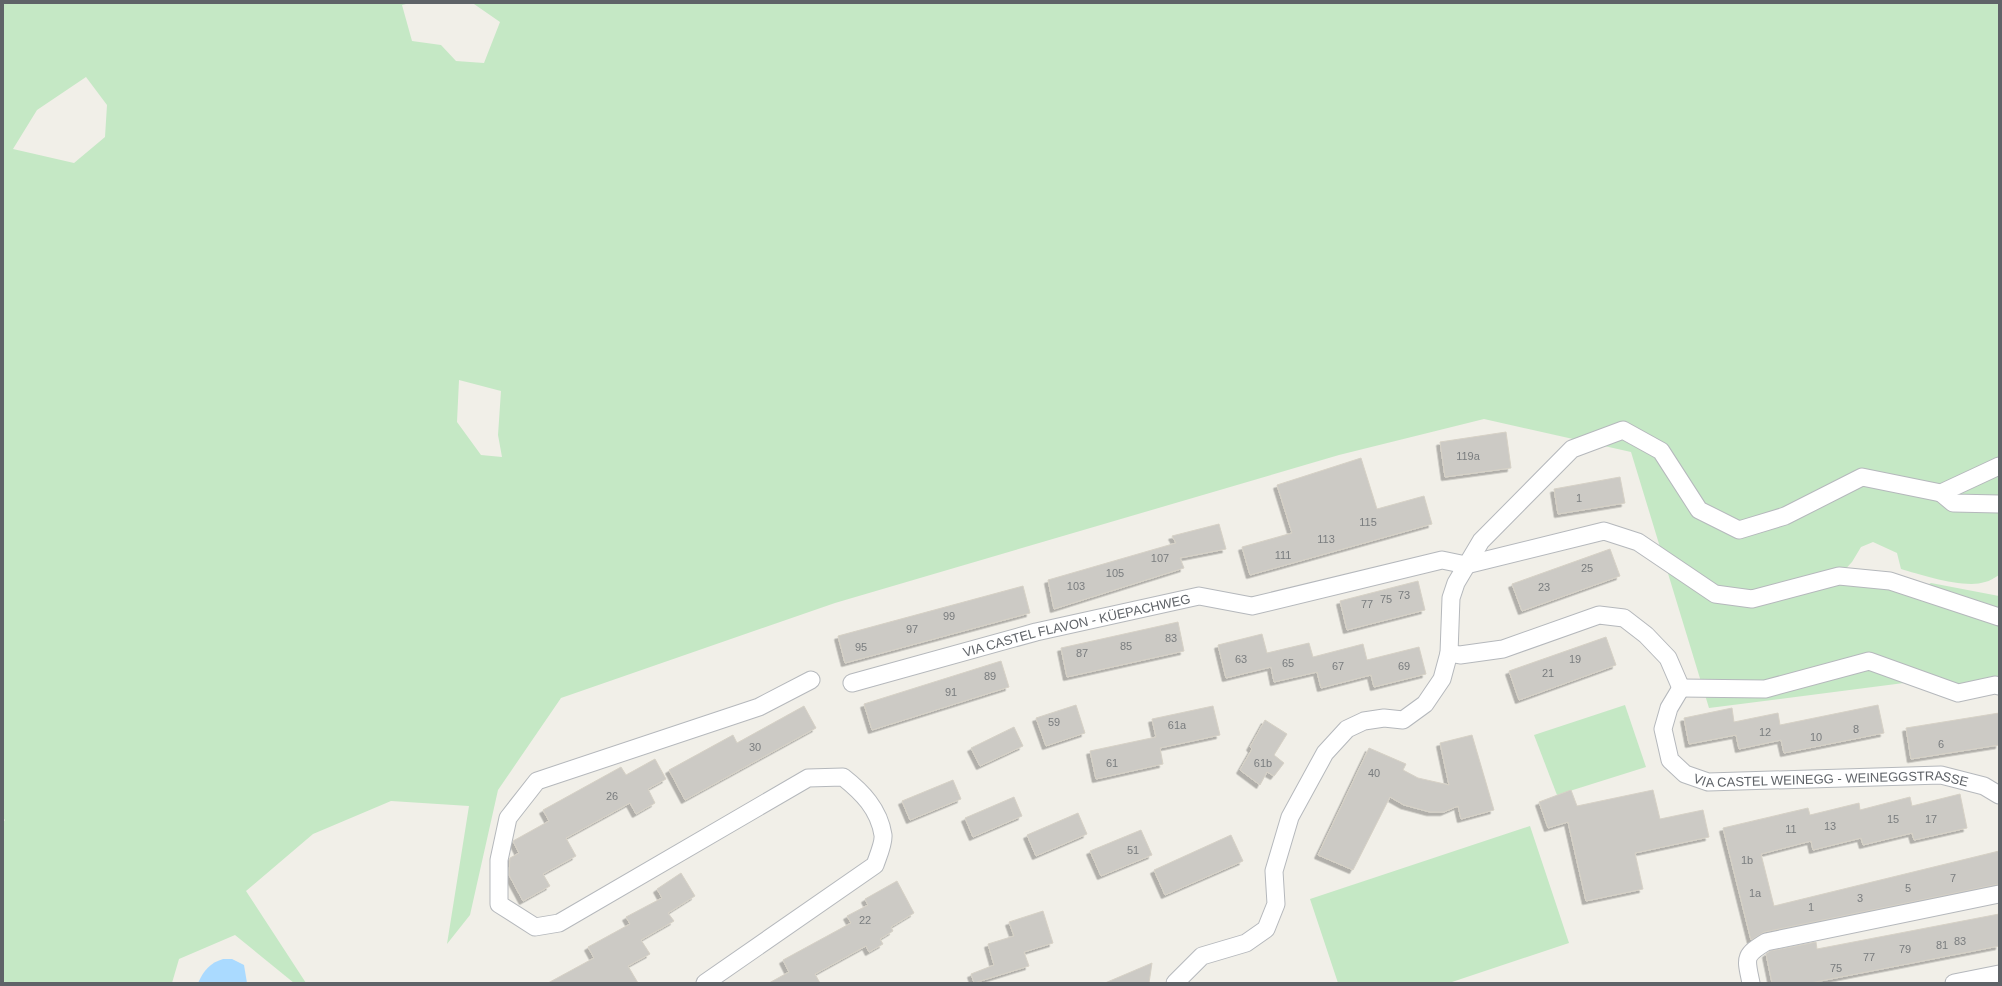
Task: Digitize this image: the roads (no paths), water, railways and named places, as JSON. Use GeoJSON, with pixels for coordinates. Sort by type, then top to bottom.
{"type":"FeatureCollection","features":[{"type":"Feature","properties":{"kind":"street"},"geometry":{"type":"LineString","coordinates":[[1175,983],[1202,956],[1246,943],[1266,929],[1276,904],[1274,872],[1290,817],[1326,753],[1347,729],[1364,721],[1384,718],[1403,720],[1425,704],[1442,679],[1449,653],[1451,598],[1456,583],[1466,565],[1481,541],[1572,449],[1623,430],[1661,451],[1699,510],[1739,530],[1785,516],[1862,477],[1941,493],[1953,504],[1999,504]]}},
{"type":"Feature","properties":{"kind":"street"},"geometry":{"type":"LineString","coordinates":[[1941,493],[1999,466]]}},
{"type":"Feature","properties":{"kind":"street"},"geometry":{"type":"LineString","coordinates":[[1466,565],[1604,531],[1638,542],[1715,594],[1752,599],[1839,576],[1890,581],[1999,617]]}},
{"type":"Feature","properties":{"kind":"street","name":"VIA CASTEL FLAVON - KÜEPACHWEG"},"geometry":{"type":"LineString","coordinates":[[852,683],[1036,632],[1199,596],[1252,606],[1442,560],[1466,565]]}},
{"type":"Feature","properties":{"kind":"street"},"geometry":{"type":"LineString","coordinates":[[1449,653],[1460,655],[1503,649],[1599,615],[1624,618],[1646,635],[1668,658],[1681,688],[1765,689],[1870,661],[1958,693],[1995,685],[1999,686]]}},
{"type":"Feature","properties":{"kind":"street"},"geometry":{"type":"LineString","coordinates":[[705,983],[875,865],[883,836],[874,806],[843,777],[808,778],[559,923],[535,927],[499,904],[499,860],[508,818],[537,781],[759,707],[811,680]]}},
{"type":"Feature","properties":{"kind":"street","name":"VIA CASTEL WEINEGG - WEINEGGSTRASSE"},"geometry":{"type":"LineString","coordinates":[[1681,688],[1669,708],[1663,729],[1670,760],[1685,774],[1708,782],[1941,774],[1984,786],[1999,795]]}},
{"type":"Feature","properties":{"kind":"street"},"geometry":{"type":"LineString","coordinates":[[1751,983],[1747,962],[1750,951],[1766,942],[1999,894]]}},
{"type":"Feature","properties":{"kind":"street"},"geometry":{"type":"LineString","coordinates":[[1954,983],[1999,974]]}},
{"type":"Feature","properties":{"kind":"water"},"geometry":{"type":"Polygon","coordinates":[[[223,959],[232,959],[244,965],[247,983],[198,983],[208,968],[214,963],[223,959]]]}}]}
